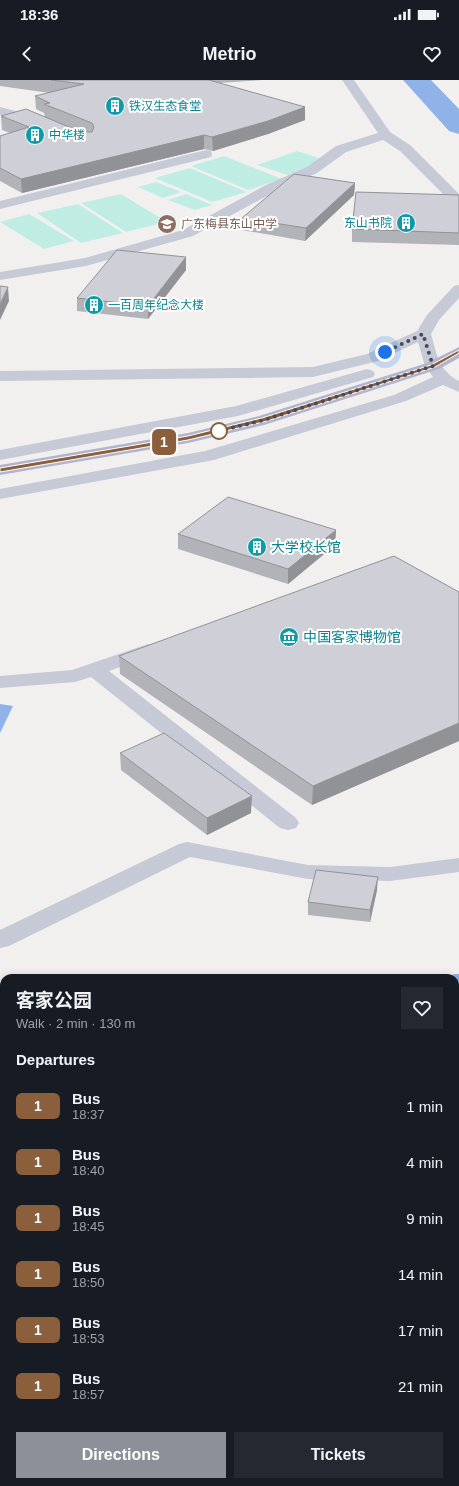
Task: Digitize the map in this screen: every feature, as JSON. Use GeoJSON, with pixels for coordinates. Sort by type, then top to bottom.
{"type":"FeatureCollection","features":[{"type":"Feature","properties":{"kind":"main road"},"geometry":{"type":"LineString","coordinates":[[0,470],[188,438],[264,420],[438,372],[459,352]]}},
{"type":"Feature","properties":{"kind":"street"},"geometry":{"type":"LineString","coordinates":[[348,80],[384,135],[405,148],[459,202]]}},
{"type":"Feature","properties":{"kind":"street"},"geometry":{"type":"LineString","coordinates":[[0,111],[31,118],[52,127]]}},
{"type":"Feature","properties":{"kind":"street"},"geometry":{"type":"LineString","coordinates":[[0,276],[86,262],[188,234],[271,188],[312,170],[341,149],[384,135]]}},
{"type":"Feature","properties":{"kind":"street"},"geometry":{"type":"LineString","coordinates":[[0,205],[206,154]]}},
{"type":"Feature","properties":{"kind":"street"},"geometry":{"type":"LineString","coordinates":[[0,376],[313,372],[372,358],[423,334],[432,318],[459,289]]}},
{"type":"Feature","properties":{"kind":"street"},"geometry":{"type":"LineString","coordinates":[[423,334],[438,372],[459,387]]}},
{"type":"Feature","properties":{"kind":"street"},"geometry":{"type":"LineString","coordinates":[[0,494],[208,456],[400,398],[438,372]]}},
{"type":"Feature","properties":{"kind":"street"},"geometry":{"type":"LineString","coordinates":[[0,455],[238,411],[367,374]]}},
{"type":"Feature","properties":{"kind":"street"},"geometry":{"type":"LineString","coordinates":[[0,682],[75,676],[169,643]]}},
{"type":"Feature","properties":{"kind":"street"},"geometry":{"type":"LineString","coordinates":[[94,669],[288,822]]}},
{"type":"Feature","properties":{"kind":"street"},"geometry":{"type":"LineString","coordinates":[[0,940],[187,849],[308,872],[390,874],[459,864]]}},
{"type":"Feature","properties":{"kind":"green space"},"geometry":{"type":"Polygon","coordinates":[[[297,151],[328,161],[288,175],[257,165],[297,151]]]}},
{"type":"Feature","properties":{"kind":"green space"},"geometry":{"type":"Polygon","coordinates":[[[224,156],[282,179],[248,190],[191,166],[224,156]]]}},
{"type":"Feature","properties":{"kind":"green space"},"geometry":{"type":"Polygon","coordinates":[[[190,168],[247,192],[212,202],[155,178],[190,168]]]}},
{"type":"Feature","properties":{"kind":"green space"},"geometry":{"type":"Polygon","coordinates":[[[156,182],[181,192],[163,198],[138,187],[156,182]]]}},
{"type":"Feature","properties":{"kind":"green space"},"geometry":{"type":"Polygon","coordinates":[[[121,194],[167,222],[126,232],[81,203],[121,194]]]}},
{"type":"Feature","properties":{"kind":"green space"},"geometry":{"type":"Polygon","coordinates":[[[186,194],[212,205],[195,210],[168,200],[186,194]]]}},
{"type":"Feature","properties":{"kind":"green space"},"geometry":{"type":"Polygon","coordinates":[[[78,204],[123,233],[81,243],[37,213],[78,204]]]}},
{"type":"Feature","properties":{"kind":"green space"},"geometry":{"type":"Polygon","coordinates":[[[29,214],[74,241],[44,249],[0,222],[29,214]]]}},
{"type":"Feature","properties":{"kind":"water"},"geometry":{"type":"Polygon","coordinates":[[[0,704],[13,706],[0,733],[0,704]]]}},
{"type":"Feature","properties":{"kind":"building"},"geometry":{"type":"Polygon","coordinates":[[[51,80],[209,80],[305,107],[268,121],[212,137],[204,135],[21,179],[0,168],[0,136],[29,127],[1,116],[26,109],[81,132],[92,132],[94,127],[92,123],[44,104],[50,103],[35,96],[84,84],[51,80]]]}},
{"type":"Feature","properties":{"kind":"building"},"geometry":{"type":"Polygon","coordinates":[[[294,174],[355,183],[306,228],[242,218],[294,174]]]}},
{"type":"Feature","properties":{"kind":"building"},"geometry":{"type":"Polygon","coordinates":[[[356,192],[459,195],[459,233],[352,229],[356,192]]]}},
{"type":"Feature","properties":{"kind":"building"},"geometry":{"type":"Polygon","coordinates":[[[117,250],[186,257],[148,306],[77,298],[117,250]]]}},
{"type":"Feature","properties":{"kind":"building"},"geometry":{"type":"Polygon","coordinates":[[[0,286],[8,287],[0,304],[0,286]]]}},
{"type":"Feature","properties":{"kind":"building","name":"大学校长馆"},"geometry":{"type":"Polygon","coordinates":[[[228,497],[336,530],[288,569],[178,534],[228,497]]]}},
{"type":"Feature","properties":{"kind":"building"},"geometry":{"type":"Polygon","coordinates":[[[394,556],[459,592],[459,723],[313,786],[119,656],[394,556]]]}},
{"type":"Feature","properties":{"kind":"building"},"geometry":{"type":"Polygon","coordinates":[[[164,733],[252,796],[207,818],[120,753],[164,733]]]}},
{"type":"Feature","properties":{"kind":"building"},"geometry":{"type":"Polygon","coordinates":[[[316,870],[378,877],[370,910],[308,902],[316,870]]]}},
{"type":"Feature","properties":{"kind":"waterway"},"geometry":{"type":"LineString","coordinates":[[416,80],[459,125]]}},
{"type":"Feature","properties":{"kind":"bus line","name":"1"},"geometry":{"type":"LineString","coordinates":[[0,470],[188,438],[264,420],[433,366],[459,352]]}},
{"type":"Feature","properties":{"kind":"place","name":"铁汉生态食堂"},"geometry":{"type":"Point","coordinates":[115,106]}},
{"type":"Feature","properties":{"kind":"place","name":"中华楼"},"geometry":{"type":"Point","coordinates":[35,135]}},
{"type":"Feature","properties":{"kind":"place","name":"东山书院"},"geometry":{"type":"Point","coordinates":[406,223]}},
{"type":"Feature","properties":{"kind":"place","name":"广东梅县东山中学"},"geometry":{"type":"Point","coordinates":[167,224]}},
{"type":"Feature","properties":{"kind":"place","name":"一百周年纪念大楼"},"geometry":{"type":"Point","coordinates":[94,305]}},
{"type":"Feature","properties":{"kind":"place","name":"大学校长馆"},"geometry":{"type":"Point","coordinates":[257,547]}},
{"type":"Feature","properties":{"kind":"place","name":"中国客家博物馆"},"geometry":{"type":"Point","coordinates":[289,637]}},
{"type":"Feature","properties":{"kind":"route"},"geometry":{"type":"LineString","coordinates":[[219,431],[264,420],[433,366],[423,334],[385,352]]}}]}
